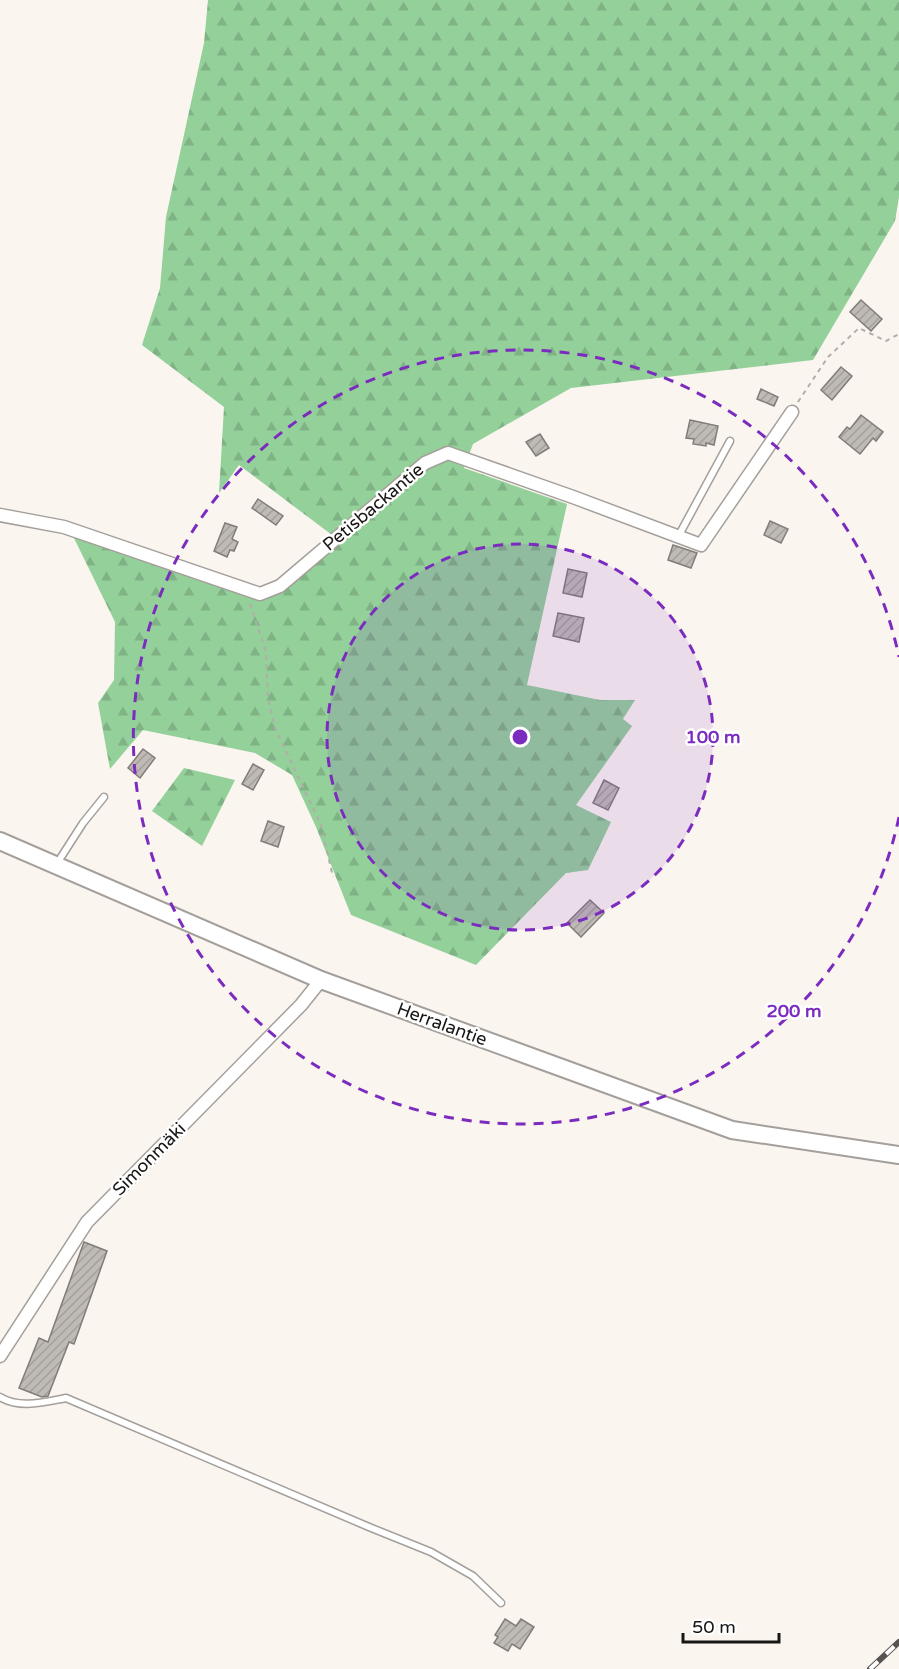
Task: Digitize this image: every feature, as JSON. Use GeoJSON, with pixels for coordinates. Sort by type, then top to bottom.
{"type":"FeatureCollection","features":[{"type":"Feature","properties":{"kind":"street","name":"Petisbackantie"},"geometry":{"type":"LineString","coordinates":[[0,515],[64,527],[260,594],[280,586],[425,463],[448,453],[680,535],[701,545],[792,411]]}},
{"type":"Feature","properties":{"kind":"street","name":"Herralantie"},"geometry":{"type":"LineString","coordinates":[[0,841],[321,980],[732,1130],[899,1155]]}},
{"type":"Feature","properties":{"kind":"street","name":"Simonmäki"},"geometry":{"type":"LineString","coordinates":[[0,1356],[87,1222],[301,1005],[321,980]]}},
{"type":"Feature","properties":{"kind":"lane"},"geometry":{"type":"LineString","coordinates":[[680,535],[730,441]]}},
{"type":"Feature","properties":{"kind":"lane"},"geometry":{"type":"LineString","coordinates":[[55,866],[83,823],[104,797]]}},
{"type":"Feature","properties":{"kind":"lane"},"geometry":{"type":"LineString","coordinates":[[0,1397],[9,1402],[28,1404],[66,1398],[431,1552],[473,1576],[501,1603]]}},
{"type":"Feature","properties":{"kind":"path"},"geometry":{"type":"LineString","coordinates":[[792,411],[828,357],[859,328],[886,341],[899,334]]}},
{"type":"Feature","properties":{"kind":"path"},"geometry":{"type":"LineString","coordinates":[[247,589],[253,616],[266,652],[268,698],[275,728],[321,825],[333,877]]}},
{"type":"Feature","properties":{"kind":"green space"},"geometry":{"type":"Polygon","coordinates":[[[208,0],[899,0],[899,197],[895,221],[813,360],[571,388],[473,444],[464,468],[567,504],[527,685],[600,700],[635,700],[623,719],[632,726],[576,805],[611,822],[588,870],[566,873],[476,965],[351,915],[316,827],[292,775],[255,753],[143,730],[110,769],[98,703],[114,680],[115,622],[72,534],[261,598],[340,541],[239,465],[219,493],[224,407],[142,345],[160,288],[166,217],[204,43],[208,0]]]}},
{"type":"Feature","properties":{"kind":"green space"},"geometry":{"type":"Polygon","coordinates":[[[184,768],[235,780],[202,846],[152,811],[184,768]]]}},
{"type":"Feature","properties":{"kind":"building"},"geometry":{"type":"Polygon","coordinates":[[[861,300],[882,319],[871,331],[850,312],[861,300]]]}},
{"type":"Feature","properties":{"kind":"building"},"geometry":{"type":"Polygon","coordinates":[[[841,367],[852,376],[832,400],[821,390],[841,367]]]}},
{"type":"Feature","properties":{"kind":"building"},"geometry":{"type":"Polygon","coordinates":[[[761,389],[778,397],[774,406],[757,399],[761,389]]]}},
{"type":"Feature","properties":{"kind":"building"},"geometry":{"type":"Polygon","coordinates":[[[861,415],[883,432],[876,441],[873,438],[860,454],[839,437],[847,427],[850,429],[861,415]]]}},
{"type":"Feature","properties":{"kind":"building"},"geometry":{"type":"Polygon","coordinates":[[[690,420],[718,426],[714,445],[693,444],[694,439],[686,438],[690,420]]]}},
{"type":"Feature","properties":{"kind":"building"},"geometry":{"type":"Polygon","coordinates":[[[540,434],[549,448],[536,456],[526,442],[540,434]]]}},
{"type":"Feature","properties":{"kind":"building"},"geometry":{"type":"Polygon","coordinates":[[[258,499],[283,516],[276,525],[252,508],[258,499]]]}},
{"type":"Feature","properties":{"kind":"building"},"geometry":{"type":"Polygon","coordinates":[[[770,521],[788,529],[781,543],[764,535],[770,521]]]}},
{"type":"Feature","properties":{"kind":"building"},"geometry":{"type":"Polygon","coordinates":[[[225,523],[237,527],[232,539],[238,542],[234,551],[230,550],[227,557],[214,551],[225,523]]]}},
{"type":"Feature","properties":{"kind":"building"},"geometry":{"type":"Polygon","coordinates":[[[673,545],[697,553],[691,568],[668,560],[673,545]]]}},
{"type":"Feature","properties":{"kind":"building"},"geometry":{"type":"Polygon","coordinates":[[[568,569],[587,573],[582,597],[563,593],[568,569]]]}},
{"type":"Feature","properties":{"kind":"building"},"geometry":{"type":"Polygon","coordinates":[[[558,613],[584,618],[579,642],[553,636],[558,613]]]}},
{"type":"Feature","properties":{"kind":"building"},"geometry":{"type":"Polygon","coordinates":[[[143,749],[155,758],[140,778],[128,768],[143,749]]]}},
{"type":"Feature","properties":{"kind":"building"},"geometry":{"type":"Polygon","coordinates":[[[253,764],[264,770],[253,790],[242,784],[253,764]]]}},
{"type":"Feature","properties":{"kind":"building"},"geometry":{"type":"Polygon","coordinates":[[[604,780],[619,788],[608,810],[593,803],[604,780]]]}},
{"type":"Feature","properties":{"kind":"building"},"geometry":{"type":"Polygon","coordinates":[[[268,821],[284,827],[278,847],[261,841],[268,821]]]}},
{"type":"Feature","properties":{"kind":"building"},"geometry":{"type":"Polygon","coordinates":[[[590,900],[604,913],[581,937],[567,923],[590,900]]]}},
{"type":"Feature","properties":{"kind":"building"},"geometry":{"type":"Polygon","coordinates":[[[84,1242],[107,1251],[74,1344],[69,1342],[48,1396],[42,1397],[19,1388],[39,1338],[48,1342],[84,1242]]]}},
{"type":"Feature","properties":{"kind":"building"},"geometry":{"type":"Polygon","coordinates":[[[505,1619],[516,1626],[521,1619],[534,1627],[520,1649],[512,1644],[508,1651],[494,1643],[498,1637],[495,1635],[505,1619]]]}},
{"type":"Feature","properties":{"kind":"railway"},"geometry":{"type":"LineString","coordinates":[[870,1669],[899,1642]]}}]}
